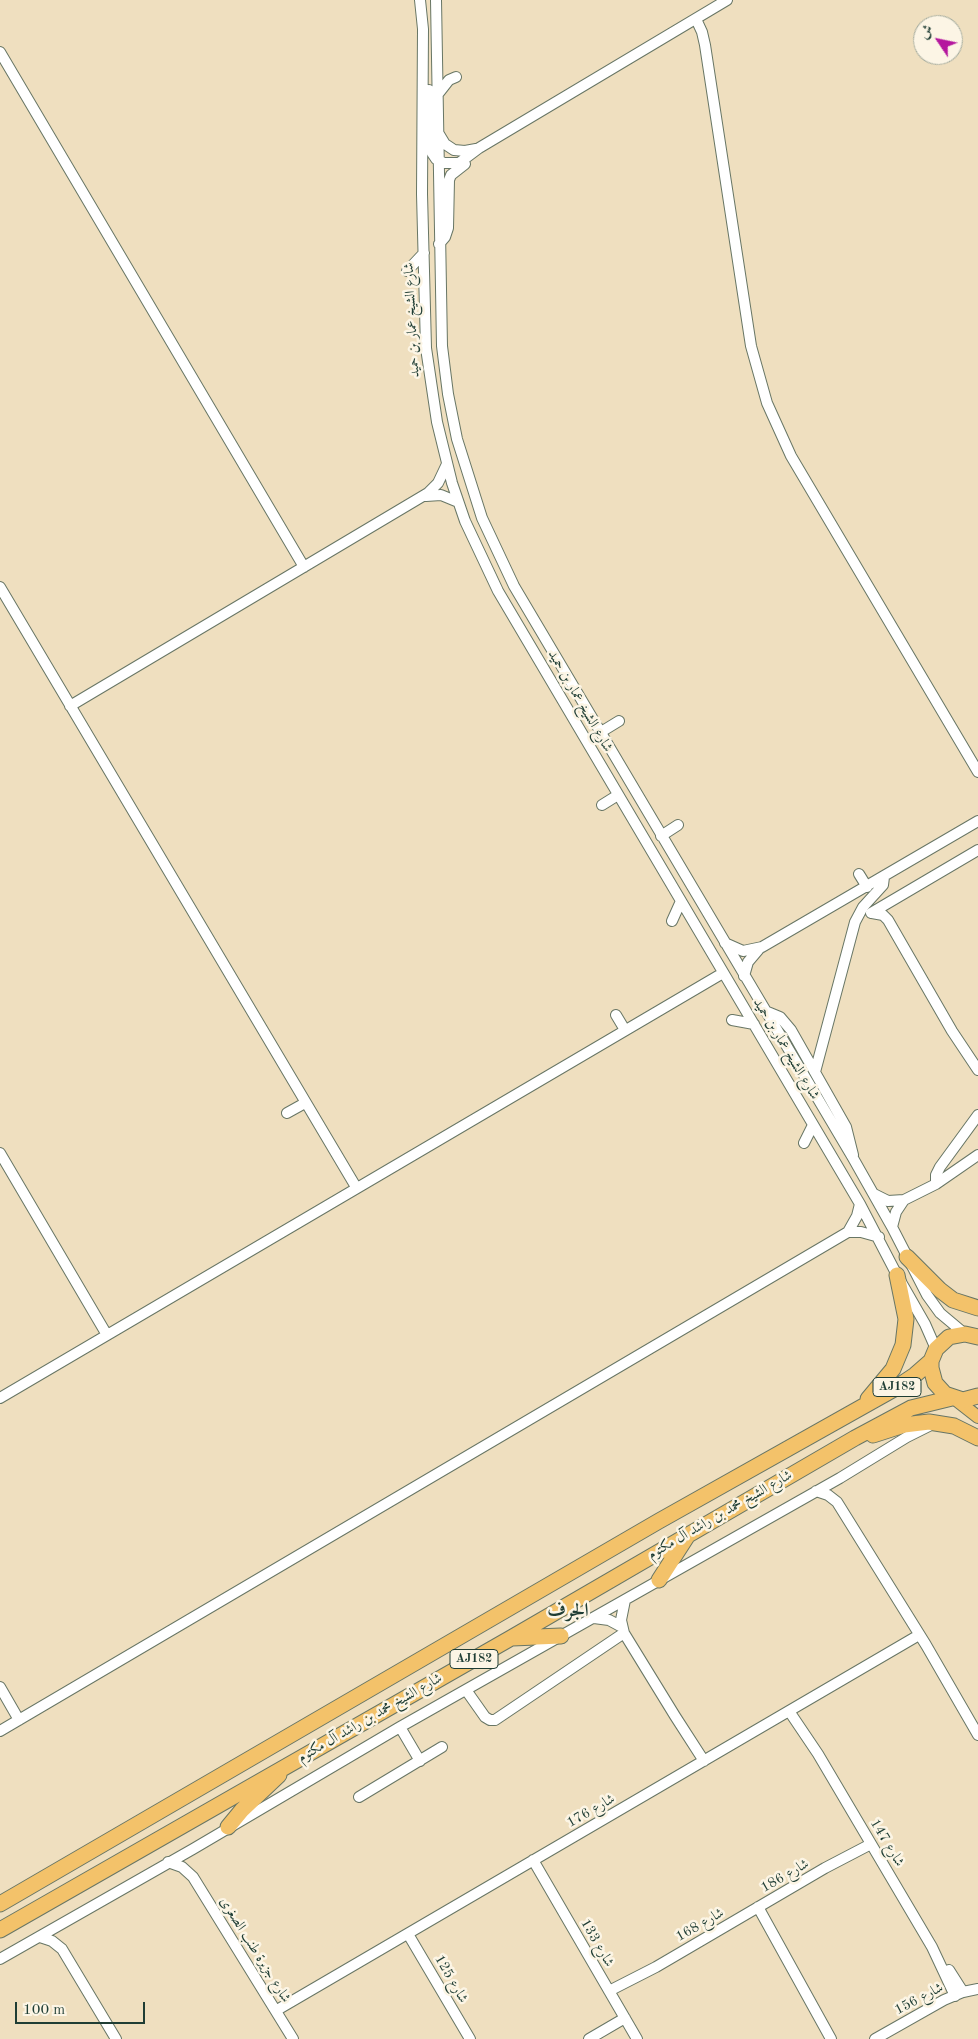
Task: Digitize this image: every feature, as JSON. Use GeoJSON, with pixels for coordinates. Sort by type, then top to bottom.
{"type":"FeatureCollection","features":[{"type":"Feature","properties":{"kind":"highway"},"geometry":{"type":"LineString","coordinates":[[907,1257],[952,1300],[978,1308]]}},
{"type":"Feature","properties":{"kind":"highway"},"geometry":{"type":"LineString","coordinates":[[859,1409],[893,1369],[903,1345],[906,1319],[897,1275]]}},
{"type":"Feature","properties":{"kind":"highway","name":"شارع الشيخ محمد بن راشد آل مكتوم"},"geometry":{"type":"LineString","coordinates":[[0,1904],[634,1536],[904,1383],[934,1355],[948,1338],[974,1335]]}},
{"type":"Feature","properties":{"kind":"highway"},"geometry":{"type":"LineString","coordinates":[[934,1355],[930,1368],[935,1383],[939,1389],[954,1398]]}},
{"type":"Feature","properties":{"kind":"highway","name":"شارع الشيخ محمد بن راشد آل مكتوم"},"geometry":{"type":"LineString","coordinates":[[0,1930],[511,1638],[855,1438],[911,1408],[954,1398],[964,1400],[978,1396]]}},
{"type":"Feature","properties":{"kind":"highway"},"geometry":{"type":"LineString","coordinates":[[855,1438],[875,1435],[917,1422],[937,1423],[963,1430],[978,1438]]}},
{"type":"Feature","properties":{"kind":"highway"},"geometry":{"type":"LineString","coordinates":[[659,1580],[689,1533]]}},
{"type":"Feature","properties":{"kind":"highway"},"geometry":{"type":"LineString","coordinates":[[511,1638],[560,1636]]}},
{"type":"Feature","properties":{"kind":"highway"},"geometry":{"type":"LineString","coordinates":[[228,1827],[249,1803],[273,1782],[286,1765]]}},
{"type":"Feature","properties":{"kind":"main road"},"geometry":{"type":"LineString","coordinates":[[954,1398],[978,1417]]}},
{"type":"Feature","properties":{"kind":"street","name":"شارع الشيخ عمار بن حميد"},"geometry":{"type":"LineString","coordinates":[[420,0],[423,63],[425,330],[433,403],[458,502],[498,591],[879,1238],[897,1275],[925,1324],[934,1355]]}},
{"type":"Feature","properties":{"kind":"street","name":"شارع الشيخ عمار بن حميد"},"geometry":{"type":"LineString","coordinates":[[436,0],[441,328],[446,379],[457,439],[470,487],[485,526],[505,569],[661,836],[853,1158],[892,1226],[927,1294],[948,1321],[974,1335]]}},
{"type":"Feature","properties":{"kind":"street"},"geometry":{"type":"LineString","coordinates":[[423,63],[429,82],[430,149],[439,161],[449,164],[459,163],[479,148],[727,0]]}},
{"type":"Feature","properties":{"kind":"street"},"geometry":{"type":"LineString","coordinates":[[696,19],[706,45],[749,336],[758,375],[768,402],[783,438],[806,482],[978,772]]}},
{"type":"Feature","properties":{"kind":"street"},"geometry":{"type":"LineString","coordinates":[[0,52],[304,567]]}},
{"type":"Feature","properties":{"kind":"street"},"geometry":{"type":"LineString","coordinates":[[438,94],[450,79],[456,76]]}},
{"type":"Feature","properties":{"kind":"street"},"geometry":{"type":"LineString","coordinates":[[439,134],[445,144],[454,150],[465,152],[479,148]]}},
{"type":"Feature","properties":{"kind":"street"},"geometry":{"type":"LineString","coordinates":[[440,244],[448,228],[448,188],[451,175],[479,148]]}},
{"type":"Feature","properties":{"kind":"street"},"geometry":{"type":"LineString","coordinates":[[407,271],[424,253]]}},
{"type":"Feature","properties":{"kind":"street"},"geometry":{"type":"LineString","coordinates":[[70,706],[422,497],[438,483],[447,463]]}},
{"type":"Feature","properties":{"kind":"street"},"geometry":{"type":"LineString","coordinates":[[422,497],[441,495],[458,502]]}},
{"type":"Feature","properties":{"kind":"street"},"geometry":{"type":"LineString","coordinates":[[0,587],[356,1188]]}},
{"type":"Feature","properties":{"kind":"street"},"geometry":{"type":"LineString","coordinates":[[601,732],[619,722]]}},
{"type":"Feature","properties":{"kind":"street"},"geometry":{"type":"LineString","coordinates":[[602,805],[618,795]]}},
{"type":"Feature","properties":{"kind":"street"},"geometry":{"type":"LineString","coordinates":[[744,976],[748,962],[762,947],[978,821]]}},
{"type":"Feature","properties":{"kind":"street"},"geometry":{"type":"LineString","coordinates":[[661,836],[678,826]]}},
{"type":"Feature","properties":{"kind":"street"},"geometry":{"type":"LineString","coordinates":[[853,928],[872,913],[978,850]]}},
{"type":"Feature","properties":{"kind":"street"},"geometry":{"type":"LineString","coordinates":[[859,874],[867,887]]}},
{"type":"Feature","properties":{"kind":"street"},"geometry":{"type":"LineString","coordinates":[[815,1072],[853,928],[863,907],[883,885],[884,877]]}},
{"type":"Feature","properties":{"kind":"street"},"geometry":{"type":"LineString","coordinates":[[672,921],[681,901]]}},
{"type":"Feature","properties":{"kind":"street"},"geometry":{"type":"LineString","coordinates":[[872,913],[879,914],[888,920],[927,989],[978,1070]]}},
{"type":"Feature","properties":{"kind":"street"},"geometry":{"type":"LineString","coordinates":[[725,943],[743,951],[762,947]]}},
{"type":"Feature","properties":{"kind":"street"},"geometry":{"type":"LineString","coordinates":[[0,1398],[723,973]]}},
{"type":"Feature","properties":{"kind":"street"},"geometry":{"type":"LineString","coordinates":[[764,1010],[780,1017],[788,1025],[846,1127],[852,1145],[853,1158]]}},
{"type":"Feature","properties":{"kind":"street"},"geometry":{"type":"LineString","coordinates":[[616,1015],[625,1030]]}},
{"type":"Feature","properties":{"kind":"street"},"geometry":{"type":"LineString","coordinates":[[732,1020],[754,1024]]}},
{"type":"Feature","properties":{"kind":"street"},"geometry":{"type":"LineString","coordinates":[[287,1113],[305,1103]]}},
{"type":"Feature","properties":{"kind":"street"},"geometry":{"type":"LineString","coordinates":[[936,1184],[936,1175],[940,1167],[978,1116]]}},
{"type":"Feature","properties":{"kind":"street"},"geometry":{"type":"LineString","coordinates":[[804,1143],[813,1125]]}},
{"type":"Feature","properties":{"kind":"street"},"geometry":{"type":"LineString","coordinates":[[0,1154],[107,1335]]}},
{"type":"Feature","properties":{"kind":"street"},"geometry":{"type":"LineString","coordinates":[[873,1194],[888,1201],[904,1200],[936,1184],[978,1155]]}},
{"type":"Feature","properties":{"kind":"street"},"geometry":{"type":"LineString","coordinates":[[892,1226],[896,1212],[904,1200]]}},
{"type":"Feature","properties":{"kind":"street"},"geometry":{"type":"LineString","coordinates":[[0,1731],[848,1232],[855,1222],[860,1204]]}},
{"type":"Feature","properties":{"kind":"street"},"geometry":{"type":"LineString","coordinates":[[848,1232],[861,1232],[879,1238]]}},
{"type":"Feature","properties":{"kind":"street"},"geometry":{"type":"LineString","coordinates":[[0,1958],[193,1849],[400,1727],[840,1478],[907,1436],[937,1423]]}},
{"type":"Feature","properties":{"kind":"street"},"geometry":{"type":"LineString","coordinates":[[837,1502],[836,1489],[840,1478]]}},
{"type":"Feature","properties":{"kind":"street"},"geometry":{"type":"LineString","coordinates":[[816,1491],[828,1495],[837,1502],[978,1735]]}},
{"type":"Feature","properties":{"kind":"street"},"geometry":{"type":"LineString","coordinates":[[623,1630],[621,1613],[625,1600]]}},
{"type":"Feature","properties":{"kind":"street"},"geometry":{"type":"LineString","coordinates":[[594,1618],[609,1620],[623,1630],[701,1762]]}},
{"type":"Feature","properties":{"kind":"street"},"geometry":{"type":"LineString","coordinates":[[466,1690],[486,1717],[490,1720],[495,1720],[623,1630]]}},
{"type":"Feature","properties":{"kind":"street","name":"شارع 176"},"geometry":{"type":"LineString","coordinates":[[277,2010],[919,1635]]}},
{"type":"Feature","properties":{"kind":"street"},"geometry":{"type":"LineString","coordinates":[[0,1687],[20,1720]]}},
{"type":"Feature","properties":{"kind":"street","name":"شارع 147"},"geometry":{"type":"LineString","coordinates":[[792,1709],[932,1947],[946,1965],[959,1994]]}},
{"type":"Feature","properties":{"kind":"street"},"geometry":{"type":"LineString","coordinates":[[400,1727],[420,1761]]}},
{"type":"Feature","properties":{"kind":"street"},"geometry":{"type":"LineString","coordinates":[[359,1797],[442,1747]]}},
{"type":"Feature","properties":{"kind":"street","name":"شارع 186"},"geometry":{"type":"LineString","coordinates":[[756,1909],[870,1841]]}},
{"type":"Feature","properties":{"kind":"street"},"geometry":{"type":"LineString","coordinates":[[193,1849],[190,1863],[193,1877]]}},
{"type":"Feature","properties":{"kind":"street","name":"شارع 133"},"geometry":{"type":"LineString","coordinates":[[533,1860],[637,2039]]}},
{"type":"Feature","properties":{"kind":"street","name":"شارع جزيرة طنب الصغرى"},"geometry":{"type":"LineString","coordinates":[[168,1862],[182,1867],[193,1877],[277,2010],[293,2039]]}},
{"type":"Feature","properties":{"kind":"street"},"geometry":{"type":"LineString","coordinates":[[756,1909],[776,1938],[783,1954],[831,2039]]}},
{"type":"Feature","properties":{"kind":"street","name":"شارع 168"},"geometry":{"type":"LineString","coordinates":[[611,1994],[756,1909]]}},
{"type":"Feature","properties":{"kind":"street"},"geometry":{"type":"LineString","coordinates":[[61,1924],[59,1936],[62,1949],[116,2039]]}},
{"type":"Feature","properties":{"kind":"street","name":"شارع 125"},"geometry":{"type":"LineString","coordinates":[[408,1934],[470,2039]]}},
{"type":"Feature","properties":{"kind":"street"},"geometry":{"type":"LineString","coordinates":[[40,1936],[52,1941],[62,1949]]}},
{"type":"Feature","properties":{"kind":"street","name":"شارع 156"},"geometry":{"type":"LineString","coordinates":[[875,2039],[959,1994],[978,1989]]}},
{"type":"Feature","properties":{"kind":"street"},"geometry":{"type":"LineString","coordinates":[[816,2010],[837,2039]]}},
{"type":"Feature","properties":{"kind":"street"},"geometry":{"type":"LineString","coordinates":[[589,2039],[625,2018]]}},
{"type":"Feature","properties":{"kind":"district","name":"الجرف"},"geometry":{"type":"Point","coordinates":[568,1611]}}]}
